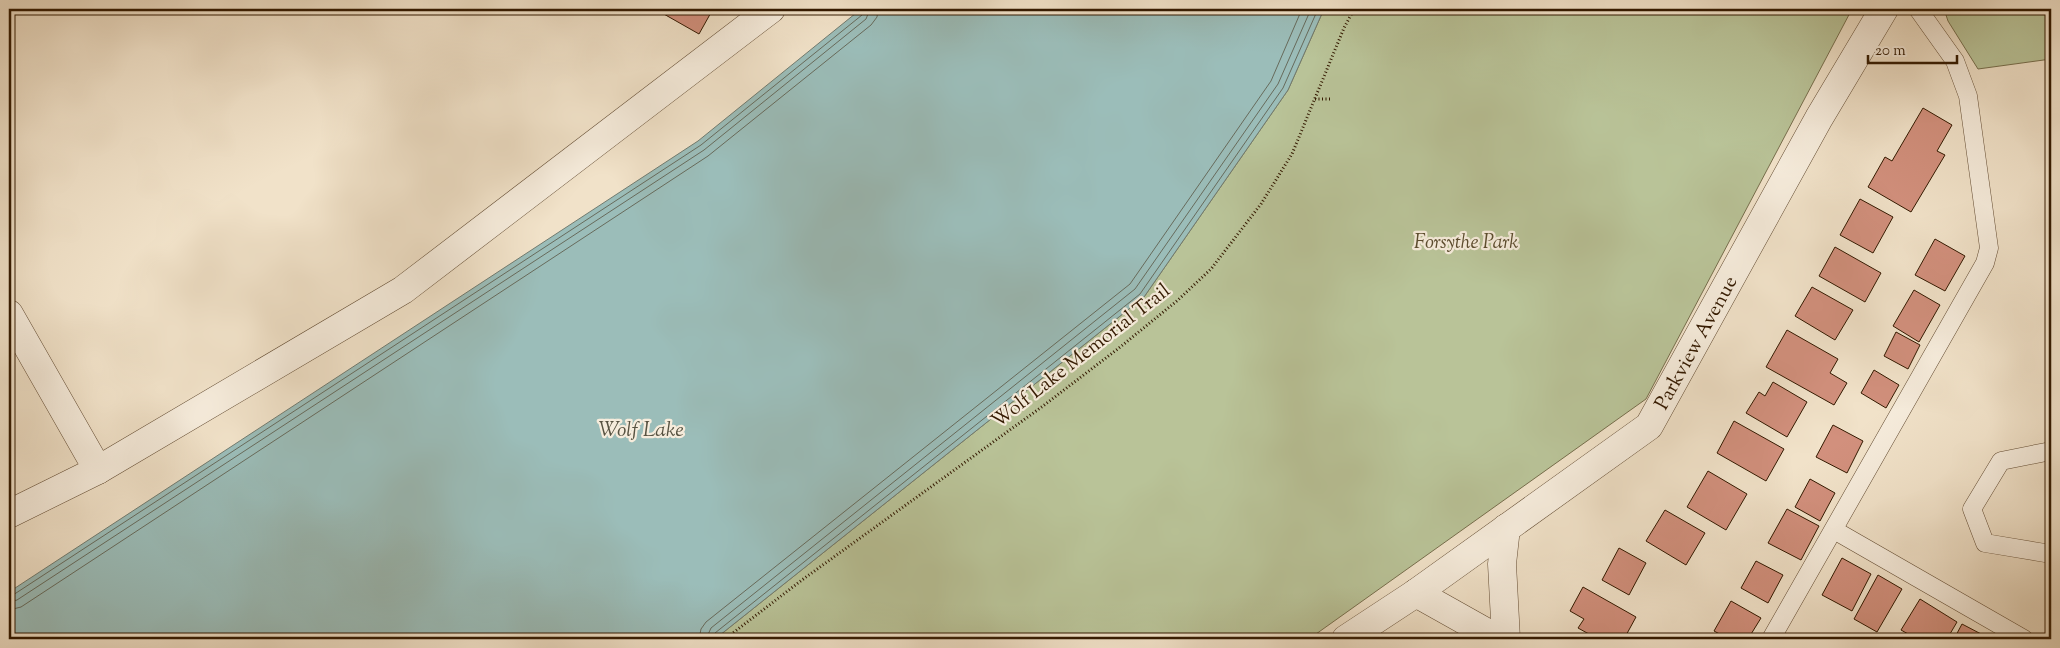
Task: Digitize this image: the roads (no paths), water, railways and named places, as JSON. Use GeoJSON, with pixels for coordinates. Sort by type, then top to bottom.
{"type":"FeatureCollection","features":[{"type":"Feature","properties":{"kind":"street"},"geometry":{"type":"LineString","coordinates":[[9,514],[98,470],[403,290],[771,9]]}},
{"type":"Feature","properties":{"kind":"street","name":"Parkview Avenue"},"geometry":{"type":"LineString","coordinates":[[1346,639],[1416,593],[1649,426],[1819,118],[1884,9]]}},
{"type":"Feature","properties":{"kind":"street"},"geometry":{"type":"LineString","coordinates":[[9,314],[98,470]]}},
{"type":"Feature","properties":{"kind":"street"},"geometry":{"type":"LineString","coordinates":[[1506,528],[1502,573],[1506,639]]}},
{"type":"Feature","properties":{"kind":"street"},"geometry":{"type":"LineString","coordinates":[[1416,593],[1498,639]]}},
{"type":"Feature","properties":{"kind":"lane"},"geometry":{"type":"LineString","coordinates":[[1771,639],[1985,263],[1988,248],[1968,96],[1955,61],[1918,9]]}},
{"type":"Feature","properties":{"kind":"lane"},"geometry":{"type":"LineString","coordinates":[[2051,451],[2001,461],[1972,509],[1985,543],[2051,554]]}},
{"type":"Feature","properties":{"kind":"lane"},"geometry":{"type":"LineString","coordinates":[[1834,530],[2024,639]]}},
{"type":"Feature","properties":{"kind":"water","name":"Wolf Lake"},"geometry":{"type":"Polygon","coordinates":[[[861,9],[1324,9],[1288,90],[1144,297],[715,639],[9,639],[9,592],[698,141],[861,9]]]}},
{"type":"Feature","properties":{"kind":"park label","name":"Forsythe Park"},"geometry":{"type":"Point","coordinates":[1466,241]}}]}
